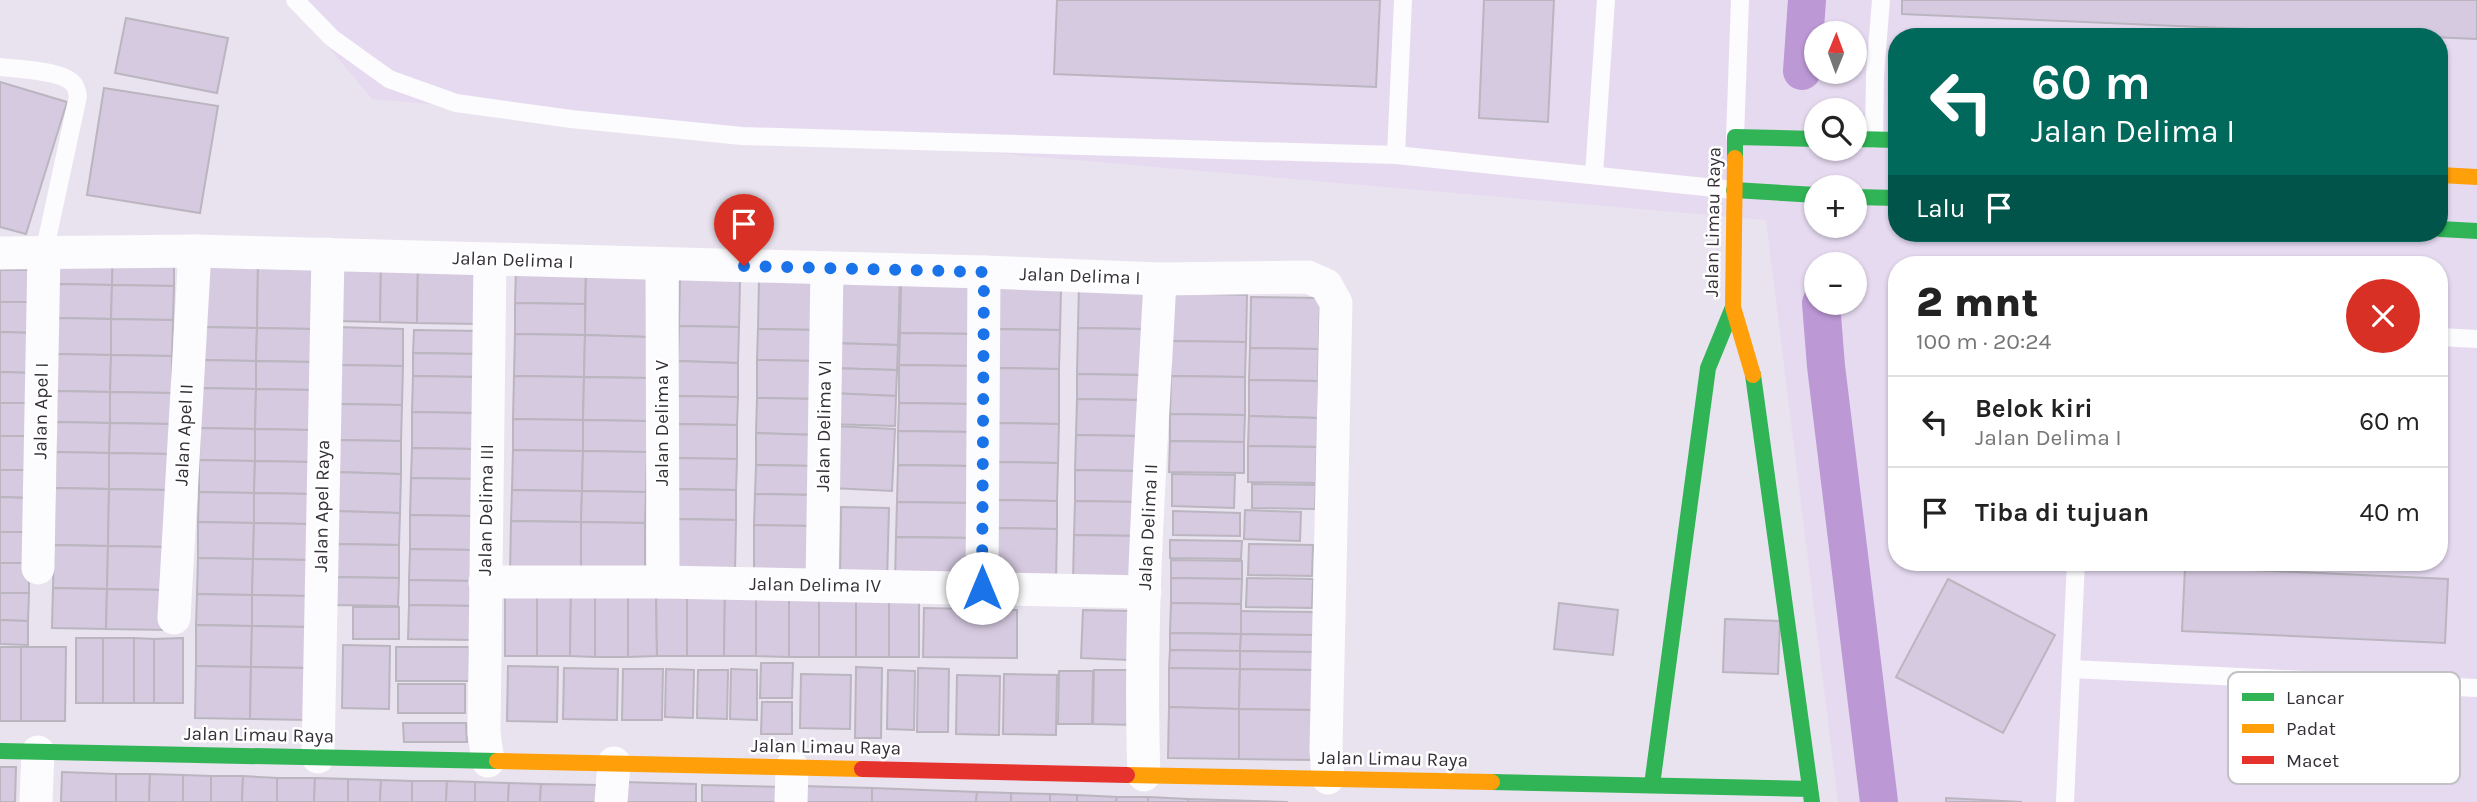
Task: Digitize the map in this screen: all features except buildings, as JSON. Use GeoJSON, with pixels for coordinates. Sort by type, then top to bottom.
{"type":"FeatureCollection","features":[{"type":"Feature","properties":{"kind":"street"},"geometry":{"type":"LineString","coordinates":[[1735,137],[1804,139]]}},
{"type":"Feature","properties":{"kind":"street","name":"Jalan Limau Raya"},"geometry":{"type":"LineString","coordinates":[[0,751],[1144,775],[1314,786],[1408,780],[1491,792],[1652,785],[1811,795],[1752,366],[1733,307],[1735,137]]}},
{"type":"Feature","properties":{"kind":"street"},"geometry":{"type":"LineString","coordinates":[[1867,139],[1888,140]]}},
{"type":"Feature","properties":{"kind":"street"},"geometry":{"type":"LineString","coordinates":[[2448,175],[2477,177]]}},
{"type":"Feature","properties":{"kind":"street"},"geometry":{"type":"LineString","coordinates":[[1734,190],[1804,195]]}},
{"type":"Feature","properties":{"kind":"street"},"geometry":{"type":"LineString","coordinates":[[1867,197],[1888,198]]}},
{"type":"Feature","properties":{"kind":"street"},"geometry":{"type":"LineString","coordinates":[[2448,229],[2477,231]]}},
{"type":"Feature","properties":{"kind":"street","name":"Jalan Delima I"},"geometry":{"type":"LineString","coordinates":[[0,253],[195,251],[328,254],[1160,279],[1308,278],[1326,285],[1336,303],[1326,750],[1314,786]]}},
{"type":"Feature","properties":{"kind":"street","name":"Jalan Apel II"},"geometry":{"type":"LineString","coordinates":[[174,618],[195,251]]}},
{"type":"Feature","properties":{"kind":"street","name":"Jalan Apel I"},"geometry":{"type":"LineString","coordinates":[[38,568],[44,253]]}},
{"type":"Feature","properties":{"kind":"street","name":"Jalan Apel Raya"},"geometry":{"type":"LineString","coordinates":[[318,757],[328,254]]}},
{"type":"Feature","properties":{"kind":"street","name":"Jalan Delima III"},"geometry":{"type":"LineString","coordinates":[[488,761],[484,733],[490,260]]}},
{"type":"Feature","properties":{"kind":"street","name":"Jalan Delima V"},"geometry":{"type":"LineString","coordinates":[[662,264],[663,582]]}},
{"type":"Feature","properties":{"kind":"street","name":"Jalan Delima VI"},"geometry":{"type":"LineString","coordinates":[[822,585],[827,268]]}},
{"type":"Feature","properties":{"kind":"street"},"geometry":{"type":"LineString","coordinates":[[982,588],[984,272]]}},
{"type":"Feature","properties":{"kind":"street","name":"Jalan Delima II"},"geometry":{"type":"LineString","coordinates":[[1144,775],[1145,592],[1160,279]]}},
{"type":"Feature","properties":{"kind":"street","name":"Jalan Limau Raya"},"geometry":{"type":"LineString","coordinates":[[1652,785],[1709,369],[1733,307]]}},
{"type":"Feature","properties":{"kind":"street","name":"Jalan Delima IV"},"geometry":{"type":"LineString","coordinates":[[485,582],[663,582],[1145,592]]}},
{"type":"Feature","properties":{"kind":"street"},"geometry":{"type":"LineString","coordinates":[[36,802],[37,752]]}},
{"type":"Feature","properties":{"kind":"street"},"geometry":{"type":"LineString","coordinates":[[611,802],[614,764]]}},
{"type":"Feature","properties":{"kind":"street"},"geometry":{"type":"LineString","coordinates":[[791,802],[792,767]]}},
{"type":"Feature","properties":{"kind":"lane"},"geometry":{"type":"LineString","coordinates":[[295,0],[331,38],[389,79],[456,103],[571,119],[742,136],[1396,155],[1734,190]]}},
{"type":"Feature","properties":{"kind":"lane"},"geometry":{"type":"LineString","coordinates":[[1396,155],[1403,0]]}},
{"type":"Feature","properties":{"kind":"lane"},"geometry":{"type":"LineString","coordinates":[[1594,175],[1606,0]]}},
{"type":"Feature","properties":{"kind":"lane"},"geometry":{"type":"LineString","coordinates":[[1735,137],[1740,0]]}},
{"type":"Feature","properties":{"kind":"lane"},"geometry":{"type":"LineString","coordinates":[[1867,122],[1875,75],[1881,0]]}},
{"type":"Feature","properties":{"kind":"lane"},"geometry":{"type":"LineString","coordinates":[[0,67],[54,74],[69,79],[78,96],[44,253]]}},
{"type":"Feature","properties":{"kind":"lane"},"geometry":{"type":"LineString","coordinates":[[2448,337],[2477,339]]}},
{"type":"Feature","properties":{"kind":"lane"},"geometry":{"type":"LineString","coordinates":[[2065,802],[2076,571]]}},
{"type":"Feature","properties":{"kind":"lane"},"geometry":{"type":"LineString","coordinates":[[2071,669],[2228,676]]}},
{"type":"Feature","properties":{"kind":"lane"},"geometry":{"type":"LineString","coordinates":[[1408,780],[1408,802]]}},
{"type":"Feature","properties":{"kind":"shaded area"},"geometry":{"type":"Polygon","coordinates":[[[289,0],[2477,0],[2477,802],[1838,802],[1766,220],[372,99],[289,0]]]}},
{"type":"Feature","properties":{"kind":"waterway"},"geometry":{"type":"LineString","coordinates":[[1802,71],[1807,0]]}},
{"type":"Feature","properties":{"kind":"waterway"},"geometry":{"type":"LineString","coordinates":[[1822,315],[1879,802]]}},
{"type":"Feature","properties":{"kind":"traffic: fast"},"geometry":{"type":"LineString","coordinates":[[1735,158],[1735,137],[1804,139]]}},
{"type":"Feature","properties":{"kind":"traffic: fast"},"geometry":{"type":"LineString","coordinates":[[1867,139],[1888,140]]}},
{"type":"Feature","properties":{"kind":"traffic: fast"},"geometry":{"type":"LineString","coordinates":[[1734,190],[1804,194]]}},
{"type":"Feature","properties":{"kind":"traffic: fast"},"geometry":{"type":"LineString","coordinates":[[1867,197],[1888,198]]}},
{"type":"Feature","properties":{"kind":"traffic: fast"},"geometry":{"type":"LineString","coordinates":[[2448,229],[2477,231]]}},
{"type":"Feature","properties":{"kind":"traffic: fast"},"geometry":{"type":"LineString","coordinates":[[1652,785],[1708,368],[1733,307]]}},
{"type":"Feature","properties":{"kind":"traffic: fast"},"geometry":{"type":"LineString","coordinates":[[1753,375],[1812,802]]}},
{"type":"Feature","properties":{"kind":"traffic: fast"},"geometry":{"type":"LineString","coordinates":[[0,751],[497,761]]}},
{"type":"Feature","properties":{"kind":"traffic: fast"},"geometry":{"type":"LineString","coordinates":[[1492,782],[1810,789]]}},
{"type":"Feature","properties":{"kind":"traffic: slow"},"geometry":{"type":"LineString","coordinates":[[1735,158],[1733,307],[1753,375]]}},
{"type":"Feature","properties":{"kind":"traffic: slow"},"geometry":{"type":"LineString","coordinates":[[2448,175],[2477,177]]}},
{"type":"Feature","properties":{"kind":"traffic: slow"},"geometry":{"type":"LineString","coordinates":[[497,761],[862,769]]}},
{"type":"Feature","properties":{"kind":"traffic: slow"},"geometry":{"type":"LineString","coordinates":[[1127,775],[1492,782]]}},
{"type":"Feature","properties":{"kind":"traffic: jam"},"geometry":{"type":"LineString","coordinates":[[862,769],[1127,775]]}},
{"type":"Feature","properties":{"kind":"route"},"geometry":{"type":"LineString","coordinates":[[744,266],[984,272],[982,588]]}}]}
